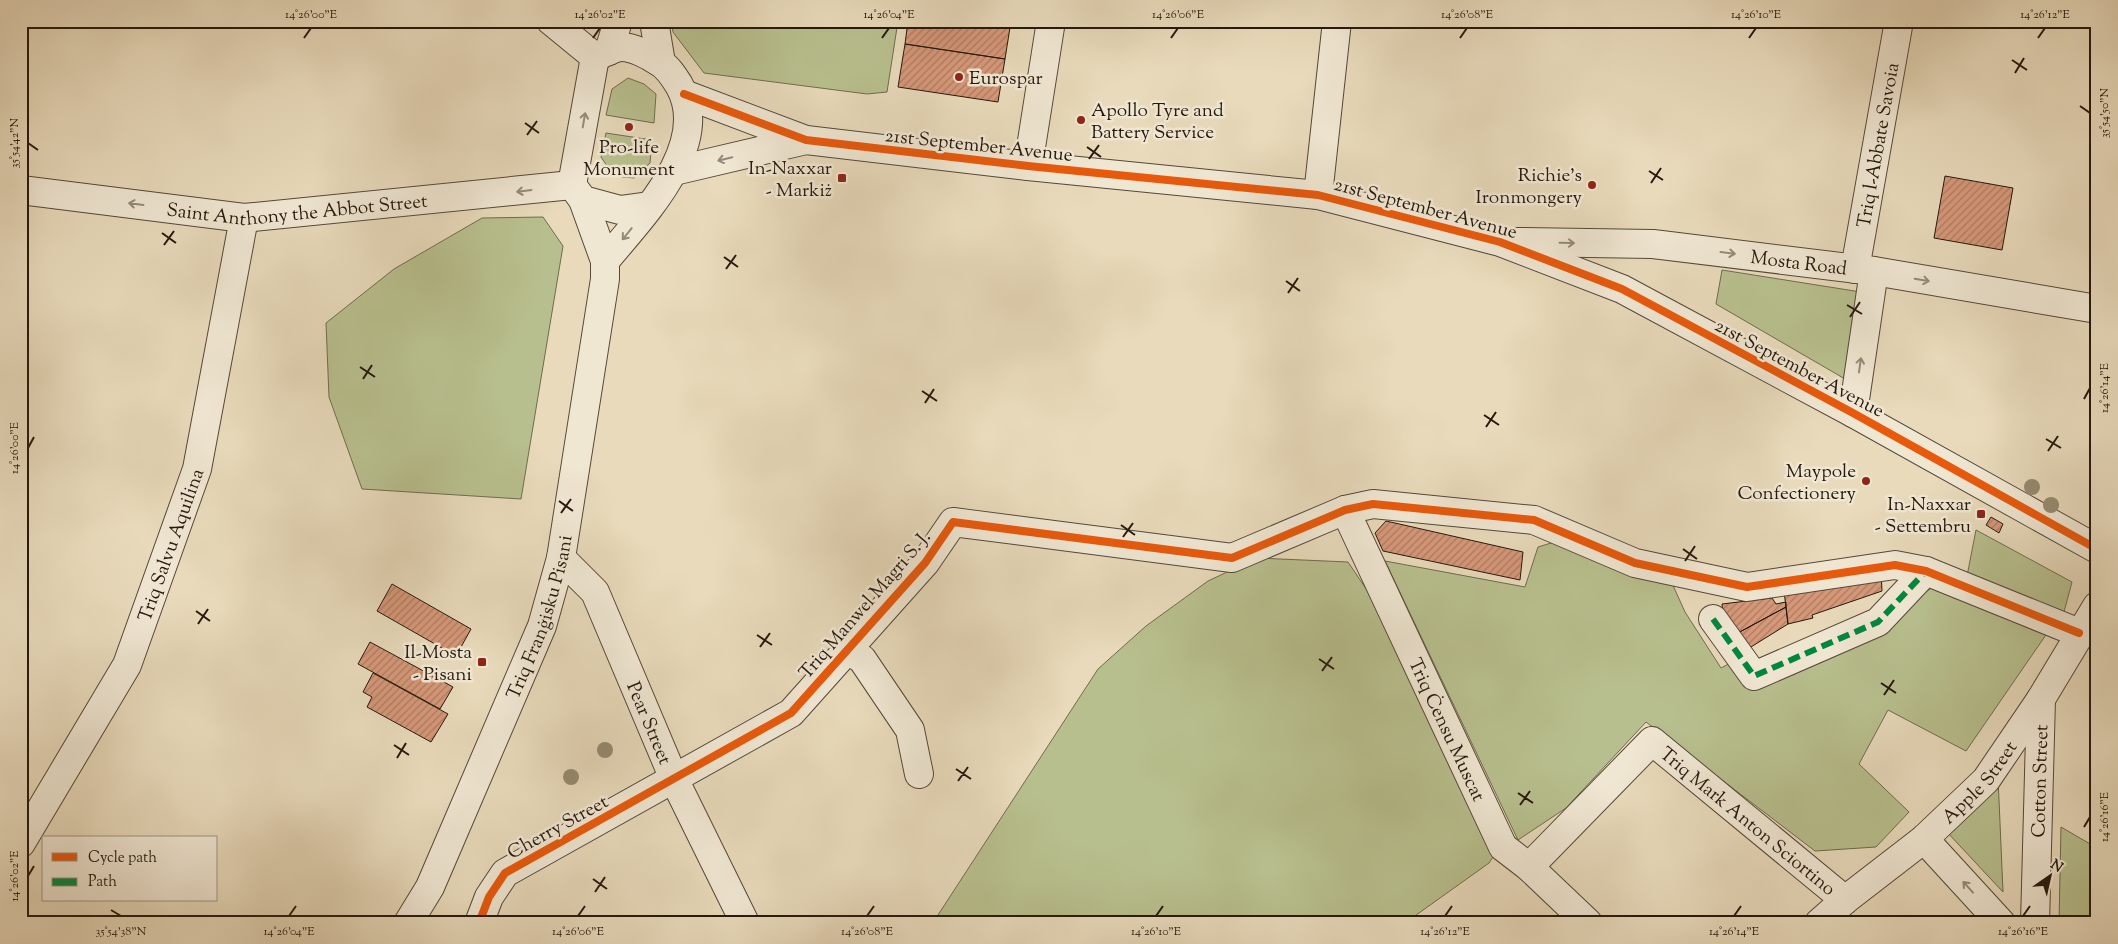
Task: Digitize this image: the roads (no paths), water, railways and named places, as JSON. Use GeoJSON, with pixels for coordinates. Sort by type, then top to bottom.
{"type":"FeatureCollection","features":[{"type":"Feature","properties":{"kind":"street"},"geometry":{"type":"LineString","coordinates":[[550,21],[602,54]]}},
{"type":"Feature","properties":{"kind":"street"},"geometry":{"type":"LineString","coordinates":[[618,21],[602,54],[578,192],[620,210],[649,206]]}},
{"type":"Feature","properties":{"kind":"street"},"geometry":{"type":"LineString","coordinates":[[654,21],[661,63]]}},
{"type":"Feature","properties":{"kind":"street"},"geometry":{"type":"LineString","coordinates":[[1028,166],[1051,21]]}},
{"type":"Feature","properties":{"kind":"street"},"geometry":{"type":"LineString","coordinates":[[1318,195],[1337,21]]}},
{"type":"Feature","properties":{"kind":"street","name":"Triq l-Abbate Savoia"},"geometry":{"type":"LineString","coordinates":[[1865,270],[1899,21]]}},
{"type":"Feature","properties":{"kind":"street"},"geometry":{"type":"LineString","coordinates":[[602,54],[621,47],[661,63],[684,94],[686,132],[682,152],[674,171],[605,261]]}},
{"type":"Feature","properties":{"kind":"street","name":"21st September Avenue"},"geometry":{"type":"LineString","coordinates":[[684,94],[806,140],[1028,166],[1318,195],[1500,242],[1622,289],[1853,413],[2097,549]]}},
{"type":"Feature","properties":{"kind":"street","name":"21st September Avenue"},"geometry":{"type":"LineString","coordinates":[[674,171],[806,140]]}},
{"type":"Feature","properties":{"kind":"street","name":"Saint Anthony the Abbot Street"},"geometry":{"type":"LineString","coordinates":[[21,190],[244,218],[502,194],[578,192]]}},
{"type":"Feature","properties":{"kind":"street","name":"Triq Franġisku Pisani"},"geometry":{"type":"LineString","coordinates":[[408,923],[430,887],[538,634],[561,558],[605,279],[605,261],[578,192]]}},
{"type":"Feature","properties":{"kind":"street","name":"Triq Salvu Aquilina"},"geometry":{"type":"LineString","coordinates":[[21,843],[126,665],[197,469],[244,218]]}},
{"type":"Feature","properties":{"kind":"street","name":"Mosta Road"},"geometry":{"type":"LineString","coordinates":[[1500,242],[1653,244],[1865,270],[2097,310]]}},
{"type":"Feature","properties":{"kind":"street","name":"21st September Avenue"},"geometry":{"type":"LineString","coordinates":[[1853,413],[1865,270]]}},
{"type":"Feature","properties":{"kind":"street","name":"Triq Manwel Magri S. J."},"geometry":{"type":"LineString","coordinates":[[674,779],[791,713],[925,563],[953,522],[1232,558],[1345,510],[1373,504],[1534,520],[1635,563],[1747,587],[1895,565],[1926,571],[2079,632]]}},
{"type":"Feature","properties":{"kind":"street","name":"Triq Ċensu Muscat"},"geometry":{"type":"LineString","coordinates":[[1345,510],[1503,847],[1529,867],[1588,923]]}},
{"type":"Feature","properties":{"kind":"street","name":"Pear Street"},"geometry":{"type":"LineString","coordinates":[[561,558],[595,592],[674,779],[744,923]]}},
{"type":"Feature","properties":{"kind":"street"},"geometry":{"type":"LineString","coordinates":[[1713,619],[1754,676],[1878,622],[1926,571]]}},
{"type":"Feature","properties":{"kind":"street","name":"Apple Street"},"geometry":{"type":"LineString","coordinates":[[1819,923],[1845,900],[1924,839],[1986,780],[2041,699],[2079,632],[2097,606]]}},
{"type":"Feature","properties":{"kind":"street"},"geometry":{"type":"LineString","coordinates":[[847,650],[862,659],[910,730],[919,774]]}},
{"type":"Feature","properties":{"kind":"street","name":"Cotton Street"},"geometry":{"type":"LineString","coordinates":[[2034,923],[2041,699]]}},
{"type":"Feature","properties":{"kind":"street","name":"Triq Mark Anton Sciortino"},"geometry":{"type":"LineString","coordinates":[[1529,867],[1652,741],[1845,900]]}},
{"type":"Feature","properties":{"kind":"street","name":"Cherry Street"},"geometry":{"type":"LineString","coordinates":[[479,923],[489,897],[505,873],[674,779]]}},
{"type":"Feature","properties":{"kind":"street"},"geometry":{"type":"LineString","coordinates":[[1924,839],[2001,923]]}},
{"type":"Feature","properties":{"kind":"place","name":"Eurospar"},"geometry":{"type":"Point","coordinates":[959,77]}},
{"type":"Feature","properties":{"kind":"place","name":"Apollo Tyre and Battery Service"},"geometry":{"type":"Point","coordinates":[1081,120]}},
{"type":"Feature","properties":{"kind":"place","name":"Pro-life Monument"},"geometry":{"type":"Point","coordinates":[629,127]}},
{"type":"Feature","properties":{"kind":"place","name":"In-Naxxar - Markiż"},"geometry":{"type":"Point","coordinates":[842,178]}},
{"type":"Feature","properties":{"kind":"place","name":"Richie's Ironmongery"},"geometry":{"type":"Point","coordinates":[1592,185]}},
{"type":"Feature","properties":{"kind":"place","name":"Maypole Confectionery"},"geometry":{"type":"Point","coordinates":[1866,481]}},
{"type":"Feature","properties":{"kind":"place","name":"In-Naxxar - Settembru"},"geometry":{"type":"Point","coordinates":[1981,514]}},
{"type":"Feature","properties":{"kind":"place","name":"Il-Mosta - Pisani"},"geometry":{"type":"Point","coordinates":[482,662]}}]}
